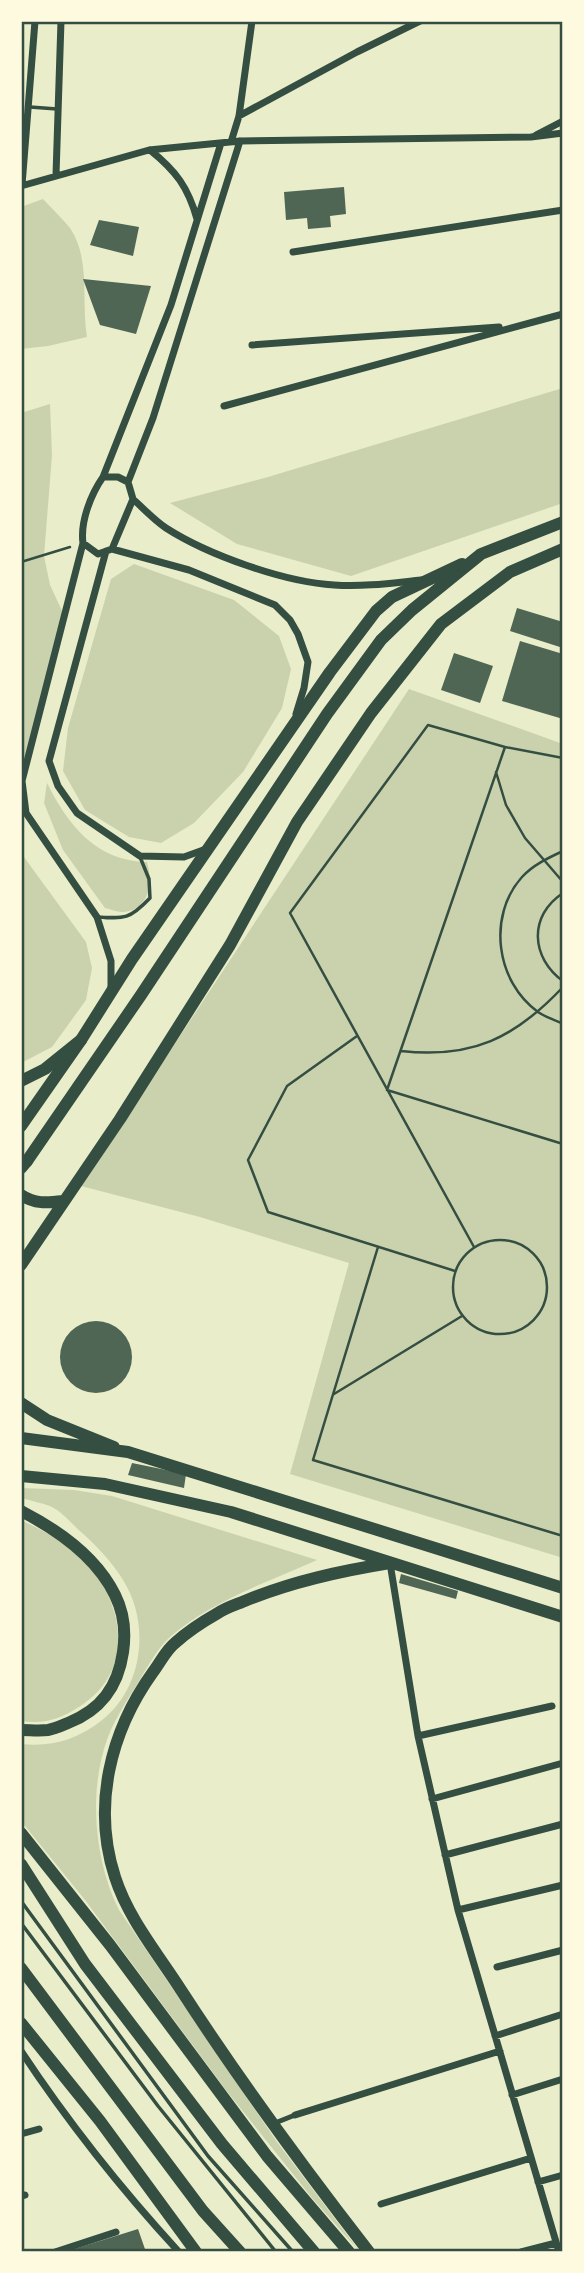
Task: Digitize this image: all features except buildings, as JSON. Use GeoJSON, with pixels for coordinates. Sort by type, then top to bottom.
{"type":"FeatureCollection","features":[{"type":"Feature","properties":{"kind":"main road"},"geometry":{"type":"LineString","coordinates":[[21,1126],[291,729],[376,611],[392,597],[425,579],[472,561],[513,540],[563,522]]}},
{"type":"Feature","properties":{"kind":"main road"},"geometry":{"type":"LineString","coordinates":[[21,1265],[120,1119],[230,946],[297,822],[371,713],[441,624],[510,572],[563,550]]}},
{"type":"Feature","properties":{"kind":"main road"},"geometry":{"type":"LineString","coordinates":[[24,1164],[327,715],[381,640],[472,561]]}},
{"type":"Feature","properties":{"kind":"main road"},"geometry":{"type":"LineString","coordinates":[[21,1081],[44,1069],[81,1040]]}},
{"type":"Feature","properties":{"kind":"main road"},"geometry":{"type":"LineString","coordinates":[[21,1195],[30,1201],[41,1203],[63,1201]]}},
{"type":"Feature","properties":{"kind":"main road"},"geometry":{"type":"LineString","coordinates":[[21,1403],[47,1420],[128,1452],[563,1588]]}},
{"type":"Feature","properties":{"kind":"main road"},"geometry":{"type":"LineString","coordinates":[[21,1438],[128,1452]]}},
{"type":"Feature","properties":{"kind":"main road"},"geometry":{"type":"LineString","coordinates":[[21,1476],[105,1484],[231,1512],[563,1617]]}},
{"type":"Feature","properties":{"kind":"main road"},"geometry":{"type":"LineString","coordinates":[[21,1511],[51,1527],[95,1565],[115,1595],[123,1619],[124,1642],[117,1682],[103,1702],[83,1717],[51,1730],[21,1730]]}},
{"type":"Feature","properties":{"kind":"main road"},"geometry":{"type":"LineString","coordinates":[[369,2252],[216,2044],[125,1902],[107,1848],[104,1812],[108,1771],[121,1727],[146,1682],[173,1644],[220,1611],[282,1586],[334,1572],[390,1563]]}},
{"type":"Feature","properties":{"kind":"main road"},"geometry":{"type":"LineString","coordinates":[[21,1833],[110,1945],[267,2156],[349,2252]]}},
{"type":"Feature","properties":{"kind":"main road"},"geometry":{"type":"LineString","coordinates":[[21,1864],[85,1964],[222,2144],[314,2252]]}},
{"type":"Feature","properties":{"kind":"main road"},"geometry":{"type":"LineString","coordinates":[[21,1968],[195,2201],[240,2252]]}},
{"type":"Feature","properties":{"kind":"main road"},"geometry":{"type":"LineString","coordinates":[[21,2023],[100,2120],[196,2252]]}},
{"type":"Feature","properties":{"kind":"street"},"geometry":{"type":"LineString","coordinates":[[36,21],[22,186],[149,150],[240,141],[531,137],[563,133]]}},
{"type":"Feature","properties":{"kind":"street"},"geometry":{"type":"LineString","coordinates":[[56,175],[61,21]]}},
{"type":"Feature","properties":{"kind":"street"},"geometry":{"type":"LineString","coordinates":[[231,142],[239,116],[252,21]]}},
{"type":"Feature","properties":{"kind":"street"},"geometry":{"type":"LineString","coordinates":[[239,116],[420,21]]}},
{"type":"Feature","properties":{"kind":"street"},"geometry":{"type":"LineString","coordinates":[[531,137],[563,121]]}},
{"type":"Feature","properties":{"kind":"street"},"geometry":{"type":"LineString","coordinates":[[240,141],[153,418],[128,482],[133,499],[166,528],[222,556],[275,573],[331,585],[363,586],[425,579]]}},
{"type":"Feature","properties":{"kind":"street"},"geometry":{"type":"LineString","coordinates":[[111,991],[111,961],[97,917],[26,813],[22,781],[83,543],[81,530],[171,305],[221,143]]}},
{"type":"Feature","properties":{"kind":"street"},"geometry":{"type":"LineString","coordinates":[[149,150],[171,167],[181,181],[191,196],[197,221]]}},
{"type":"Feature","properties":{"kind":"street"},"geometry":{"type":"LineString","coordinates":[[293,252],[563,210]]}},
{"type":"Feature","properties":{"kind":"street"},"geometry":{"type":"LineString","coordinates":[[224,406],[563,314]]}},
{"type":"Feature","properties":{"kind":"street"},"geometry":{"type":"LineString","coordinates":[[251,345],[517,326]]}},
{"type":"Feature","properties":{"kind":"street"},"geometry":{"type":"LineString","coordinates":[[103,477],[118,477],[128,482]]}},
{"type":"Feature","properties":{"kind":"street"},"geometry":{"type":"LineString","coordinates":[[133,499],[109,550],[49,761],[58,786],[76,813],[140,856],[184,857],[210,848]]}},
{"type":"Feature","properties":{"kind":"street"},"geometry":{"type":"LineString","coordinates":[[83,543],[98,554],[109,550],[189,570],[275,604],[290,620],[298,634],[307,662],[304,688],[291,729]]}},
{"type":"Feature","properties":{"kind":"street"},"geometry":{"type":"LineString","coordinates":[[390,1563],[418,1736],[458,1910],[559,2252]]}},
{"type":"Feature","properties":{"kind":"street"},"geometry":{"type":"LineString","coordinates":[[418,1736],[552,1706]]}},
{"type":"Feature","properties":{"kind":"street"},"geometry":{"type":"LineString","coordinates":[[432,1799],[563,1763]]}},
{"type":"Feature","properties":{"kind":"street"},"geometry":{"type":"LineString","coordinates":[[445,1854],[563,1824]]}},
{"type":"Feature","properties":{"kind":"street"},"geometry":{"type":"LineString","coordinates":[[458,1910],[563,1885]]}},
{"type":"Feature","properties":{"kind":"street"},"geometry":{"type":"LineString","coordinates":[[497,1967],[563,1950]]}},
{"type":"Feature","properties":{"kind":"street"},"geometry":{"type":"LineString","coordinates":[[495,2036],[563,2014]]}},
{"type":"Feature","properties":{"kind":"street"},"geometry":{"type":"LineString","coordinates":[[21,2051],[51,2096],[154,2225],[179,2252]]}},
{"type":"Feature","properties":{"kind":"street"},"geometry":{"type":"LineString","coordinates":[[273,2124],[500,2051]]}},
{"type":"Feature","properties":{"kind":"street"},"geometry":{"type":"LineString","coordinates":[[512,2095],[563,2079]]}},
{"type":"Feature","properties":{"kind":"street"},"geometry":{"type":"LineString","coordinates":[[21,2134],[39,2129]]}},
{"type":"Feature","properties":{"kind":"street"},"geometry":{"type":"LineString","coordinates":[[381,2204],[531,2158]]}},
{"type":"Feature","properties":{"kind":"street"},"geometry":{"type":"LineString","coordinates":[[538,2182],[563,2175]]}},
{"type":"Feature","properties":{"kind":"street"},"geometry":{"type":"LineString","coordinates":[[55,2252],[116,2232]]}},
{"type":"Feature","properties":{"kind":"street"},"geometry":{"type":"LineString","coordinates":[[521,2252],[556,2243]]}},
{"type":"Feature","properties":{"kind":"lane"},"geometry":{"type":"LineString","coordinates":[[29,107],[59,109]]}},
{"type":"Feature","properties":{"kind":"lane"},"geometry":{"type":"LineString","coordinates":[[97,917],[123,919],[137,912],[150,898],[149,879],[140,856]]}},
{"type":"Feature","properties":{"kind":"lane"},"geometry":{"type":"LineString","coordinates":[[21,1901],[208,2156],[293,2252]]}},
{"type":"Feature","properties":{"kind":"lane"},"geometry":{"type":"LineString","coordinates":[[21,1923],[158,2106],[276,2252]]}},
{"type":"Feature","properties":{"kind":"path"},"geometry":{"type":"LineString","coordinates":[[21,562],[83,543]]}},
{"type":"Feature","properties":{"kind":"path"},"geometry":{"type":"LineString","coordinates":[[474,1247],[290,913],[428,725],[505,747],[563,758]]}},
{"type":"Feature","properties":{"kind":"path"},"geometry":{"type":"LineString","coordinates":[[387,1090],[505,747]]}},
{"type":"Feature","properties":{"kind":"path"},"geometry":{"type":"LineString","coordinates":[[496,772],[506,805],[525,838],[563,882]]}},
{"type":"Feature","properties":{"kind":"path"},"geometry":{"type":"LineString","coordinates":[[563,852],[544,859],[521,878],[506,903],[499,933],[503,964],[517,991],[539,1012],[563,1024]]}},
{"type":"Feature","properties":{"kind":"path"},"geometry":{"type":"LineString","coordinates":[[563,894],[554,899],[544,913],[538,929],[538,946],[543,961],[553,974],[563,981]]}},
{"type":"Feature","properties":{"kind":"path"},"geometry":{"type":"LineString","coordinates":[[401,1051],[424,1054],[465,1050],[504,1036],[539,1012],[563,987]]}},
{"type":"Feature","properties":{"kind":"path"},"geometry":{"type":"LineString","coordinates":[[357,1036],[287,1086],[248,1160],[268,1212],[455,1271]]}},
{"type":"Feature","properties":{"kind":"path"},"geometry":{"type":"LineString","coordinates":[[387,1090],[563,1144]]}},
{"type":"Feature","properties":{"kind":"path"},"geometry":{"type":"LineString","coordinates":[[504,1239],[519,1243],[532,1252],[542,1264],[547,1279],[547,1294],[542,1309],[532,1321],[519,1330],[504,1334],[488,1332],[474,1326],[462,1316],[455,1302],[452,1286],[455,1271],[463,1257],[474,1247],[488,1241],[504,1239]]}},
{"type":"Feature","properties":{"kind":"path"},"geometry":{"type":"LineString","coordinates":[[379,1247],[313,1460],[563,1536]]}},
{"type":"Feature","properties":{"kind":"path"},"geometry":{"type":"LineString","coordinates":[[334,1394],[462,1316]]}},
{"type":"Feature","properties":{"kind":"green space"},"geometry":{"type":"Polygon","coordinates":[[[43,199],[70,228],[77,240],[83,267],[87,337],[21,349],[21,207],[43,199]]]}},
{"type":"Feature","properties":{"kind":"green space"},"geometry":{"type":"Polygon","coordinates":[[[563,388],[563,503],[351,576],[237,544],[170,503],[268,477],[563,388]]]}},
{"type":"Feature","properties":{"kind":"green space"},"geometry":{"type":"Polygon","coordinates":[[[50,404],[52,455],[44,556],[50,585],[63,613],[21,772],[21,413],[50,404]]]}},
{"type":"Feature","properties":{"kind":"green space"},"geometry":{"type":"Polygon","coordinates":[[[134,564],[234,600],[279,636],[291,669],[282,708],[243,772],[194,823],[161,843],[129,837],[85,810],[63,771],[68,728],[111,579],[134,564]]]}},
{"type":"Feature","properties":{"kind":"green space"},"geometry":{"type":"Polygon","coordinates":[[[409,689],[563,744],[563,1558],[290,1474],[349,1263],[200,1217],[81,1186],[409,689]]]}},
{"type":"Feature","properties":{"kind":"green space"},"geometry":{"type":"Polygon","coordinates":[[[47,783],[74,826],[98,848],[129,860],[147,862],[149,887],[139,906],[122,912],[105,908],[63,850],[44,803],[47,783]]]}},
{"type":"Feature","properties":{"kind":"green space"},"geometry":{"type":"Polygon","coordinates":[[[21,853],[86,942],[92,968],[86,1000],[52,1047],[21,1063],[21,853]]]}},
{"type":"Feature","properties":{"kind":"green space"},"geometry":{"type":"Polygon","coordinates":[[[21,1488],[74,1490],[112,1496],[317,1560],[203,1613],[186,1624],[161,1647],[122,1708],[108,1737],[98,1779],[97,1825],[104,1869],[119,1910],[277,2142],[360,2252],[312,2198],[226,2090],[85,1900],[21,1821],[21,1744],[63,1741],[101,1721],[115,1708],[126,1692],[134,1674],[139,1636],[132,1597],[109,1560],[56,1509],[21,1498],[21,1488]]]}},
{"type":"Feature","properties":{"kind":"green space"},"geometry":{"type":"Polygon","coordinates":[[[21,1520],[57,1539],[88,1565],[109,1598],[118,1635],[117,1654],[101,1688],[71,1712],[39,1722],[21,1721],[21,1520]]]}}]}
